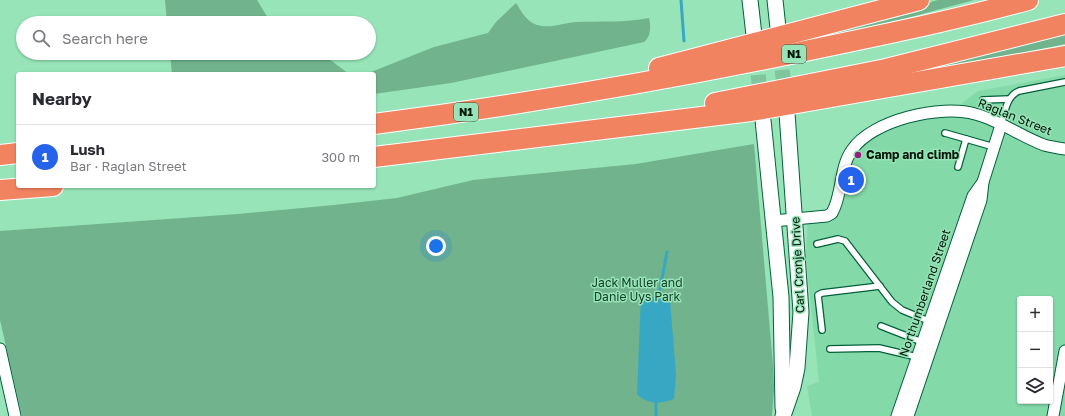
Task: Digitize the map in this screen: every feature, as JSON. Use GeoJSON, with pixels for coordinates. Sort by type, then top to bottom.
{"type":"FeatureCollection","features":[{"type":"Feature","properties":{"kind":"highway"},"geometry":{"type":"LineString","coordinates":[[557,98],[654,70],[919,0]]}},
{"type":"Feature","properties":{"kind":"highway","name":"N1"},"geometry":{"type":"LineString","coordinates":[[376,124],[557,98],[746,64],[881,35],[1028,0]]}},
{"type":"Feature","properties":{"kind":"highway"},"geometry":{"type":"LineString","coordinates":[[506,140],[800,87],[886,69],[1065,24]]}},
{"type":"Feature","properties":{"kind":"highway"},"geometry":{"type":"LineString","coordinates":[[376,156],[751,111],[1065,56]]}},
{"type":"Feature","properties":{"kind":"highway"},"geometry":{"type":"LineString","coordinates":[[0,155],[16,153]]}},
{"type":"Feature","properties":{"kind":"highway"},"geometry":{"type":"LineString","coordinates":[[0,190],[27,188]]}},
{"type":"Feature","properties":{"kind":"main road"},"geometry":{"type":"LineString","coordinates":[[750,0],[754,34]]}},
{"type":"Feature","properties":{"kind":"main road"},"geometry":{"type":"LineString","coordinates":[[775,0],[778,28]]}},
{"type":"Feature","properties":{"kind":"main road","name":"Carl Cronje Drive"},"geometry":{"type":"LineString","coordinates":[[783,415],[793,387],[800,344],[801,312],[787,113]]}},
{"type":"Feature","properties":{"kind":"main road","name":"Carl Cronje Drive"},"geometry":{"type":"LineString","coordinates":[[762,120],[781,297],[783,415]]}},
{"type":"Feature","properties":{"kind":"street","name":"Raglan Street"},"geometry":{"type":"LineString","coordinates":[[773,221],[827,216],[832,213],[846,160],[857,144],[875,130],[890,123],[923,115],[961,111],[981,115],[1043,144],[1065,149]]}},
{"type":"Feature","properties":{"kind":"street","name":"Northumberland Street"},"geometry":{"type":"LineString","coordinates":[[908,416],[934,323],[973,196],[983,182],[1001,125]]}},
{"type":"Feature","properties":{"kind":"street","name":"Northumberland Street"},"geometry":{"type":"LineString","coordinates":[[896,416],[922,342],[934,323]]}},
{"type":"Feature","properties":{"kind":"street"},"geometry":{"type":"LineString","coordinates":[[0,349],[5,390],[15,416]]}},
{"type":"Feature","properties":{"kind":"street"},"geometry":{"type":"LineString","coordinates":[[1052,416],[1065,351]]}},
{"type":"Feature","properties":{"kind":"lane"},"geometry":{"type":"LineString","coordinates":[[1001,125],[1009,99],[1019,91],[1065,82]]}},
{"type":"Feature","properties":{"kind":"lane"},"geometry":{"type":"LineString","coordinates":[[983,100],[1009,99]]}},
{"type":"Feature","properties":{"kind":"lane"},"geometry":{"type":"LineString","coordinates":[[945,133],[994,147]]}},
{"type":"Feature","properties":{"kind":"lane"},"geometry":{"type":"LineString","coordinates":[[958,167],[966,139]]}},
{"type":"Feature","properties":{"kind":"lane"},"geometry":{"type":"LineString","coordinates":[[817,244],[838,239],[845,241],[892,302],[902,310],[934,323]]}},
{"type":"Feature","properties":{"kind":"lane"},"geometry":{"type":"LineString","coordinates":[[822,330],[818,295],[822,293],[880,286]]}},
{"type":"Feature","properties":{"kind":"lane"},"geometry":{"type":"LineString","coordinates":[[881,326],[922,342]]}},
{"type":"Feature","properties":{"kind":"lane"},"geometry":{"type":"LineString","coordinates":[[830,349],[879,348],[917,357]]}},
{"type":"Feature","properties":{"kind":"shaded area"},"geometry":{"type":"Polygon","coordinates":[[[1065,75],[1065,416],[812,416],[807,386],[819,382],[806,258],[808,213],[825,212],[830,208],[845,160],[874,128],[952,111],[978,91],[1065,75]]]}},
{"type":"Feature","properties":{"kind":"green space"},"geometry":{"type":"Polygon","coordinates":[[[165,0],[257,0],[267,16],[166,16],[165,0]]]}},
{"type":"Feature","properties":{"kind":"green space"},"geometry":{"type":"Polygon","coordinates":[[[938,0],[974,0],[907,18],[832,35],[831,31],[938,0]]]}},
{"type":"Feature","properties":{"kind":"green space"},"geometry":{"type":"Polygon","coordinates":[[[516,3],[527,19],[533,24],[542,26],[576,22],[622,21],[649,18],[650,28],[648,37],[644,42],[451,83],[376,94],[376,72],[371,72],[434,47],[488,33],[496,22],[516,3]]]}},
{"type":"Feature","properties":{"kind":"green space"},"geometry":{"type":"Polygon","coordinates":[[[1065,31],[1065,44],[886,81],[929,66],[1065,31]]]}},
{"type":"Feature","properties":{"kind":"green space"},"geometry":{"type":"Polygon","coordinates":[[[171,60],[330,60],[346,72],[172,72],[171,60]]]}},
{"type":"Feature","properties":{"kind":"green space","name":"Jack Muller and Danie Uys Park"},"geometry":{"type":"Polygon","coordinates":[[[754,144],[773,366],[774,389],[772,416],[22,416],[0,320],[0,231],[238,214],[397,198],[473,180],[636,164],[754,144]]]}},
{"type":"Feature","properties":{"kind":"water"},"geometry":{"type":"Polygon","coordinates":[[[641,296],[670,300],[676,375],[674,399],[659,403],[650,402],[641,398],[637,394],[641,296]]]}},
{"type":"Feature","properties":{"kind":"waterway"},"geometry":{"type":"LineString","coordinates":[[681,0],[684,41]]}},
{"type":"Feature","properties":{"kind":"waterway"},"geometry":{"type":"LineString","coordinates":[[658,299],[667,252]]}},
{"type":"Feature","properties":{"kind":"waterway"},"geometry":{"type":"LineString","coordinates":[[656,402],[656,416]]}},
{"type":"Feature","properties":{"kind":"tunnel"},"geometry":{"type":"LineString","coordinates":[[780,47],[785,98]]}},
{"type":"Feature","properties":{"kind":"tunnel"},"geometry":{"type":"LineString","coordinates":[[756,52],[761,103]]}},
{"type":"Feature","properties":{"kind":"place","name":"Camp and climb"},"geometry":{"type":"Point","coordinates":[858,155]}},
{"type":"Feature","properties":{"kind":"place","name":"Lush"},"geometry":{"type":"Point","coordinates":[851,180]}}]}
